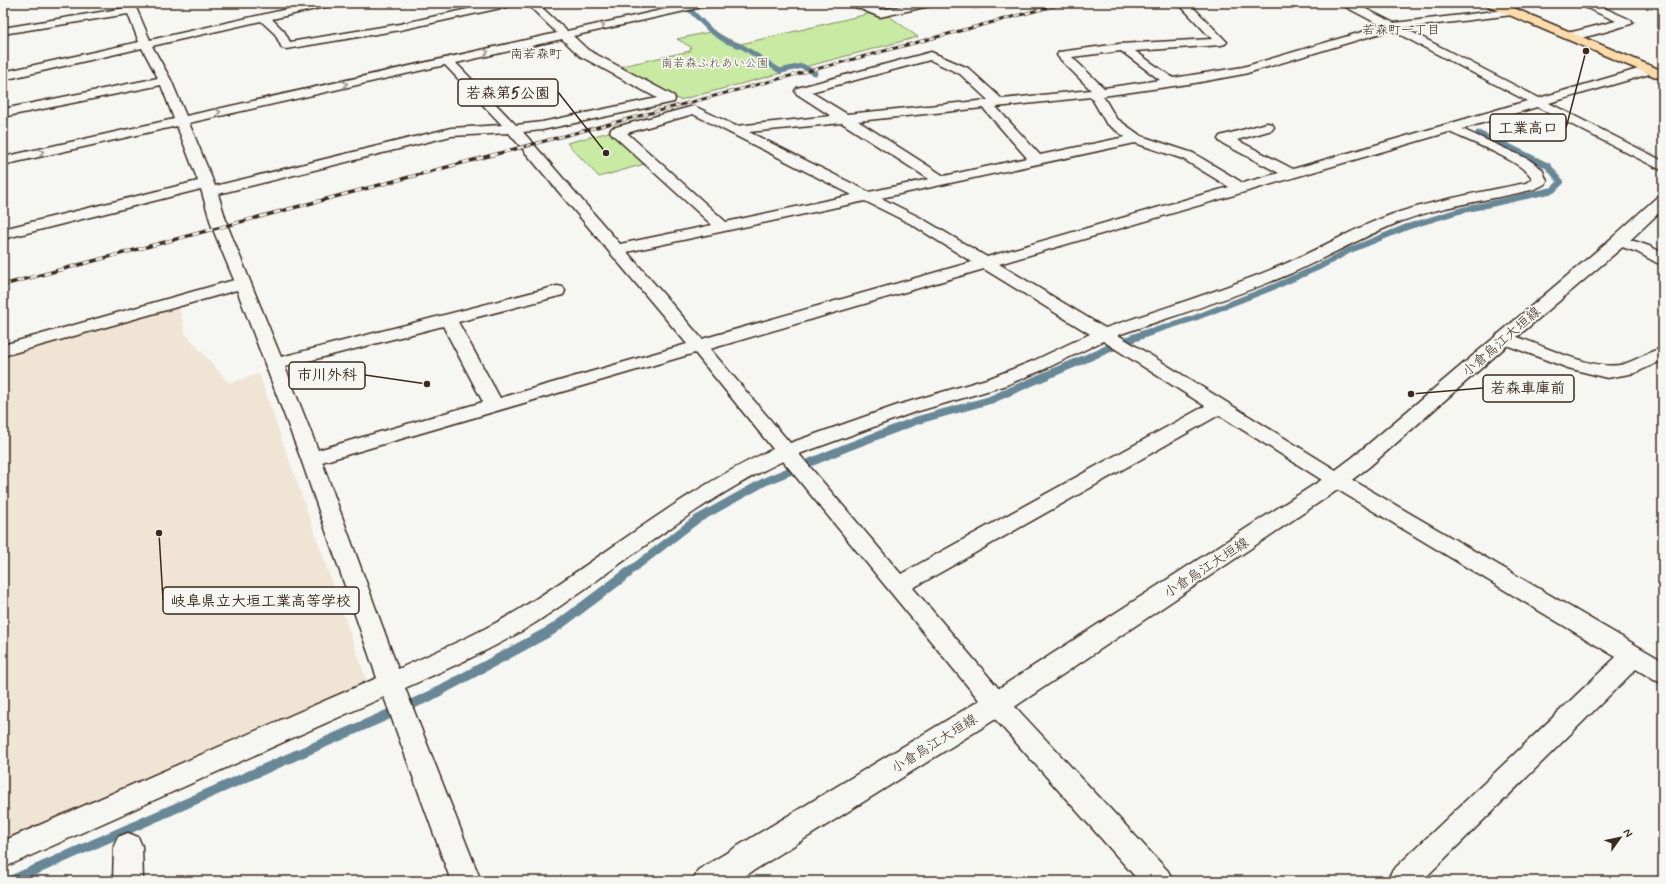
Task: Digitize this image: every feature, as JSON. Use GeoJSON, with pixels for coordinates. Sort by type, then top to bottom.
{"type":"FeatureCollection","features":[{"type":"Feature","properties":{"kind":"main road"},"geometry":{"type":"LineString","coordinates":[[1492,3],[1663,76]]}},
{"type":"Feature","properties":{"kind":"main road","name":"小倉烏江大垣線"},"geometry":{"type":"LineString","coordinates":[[709,881],[997,704],[1337,480],[1361,462],[1504,338],[1620,241],[1663,200]]}},
{"type":"Feature","properties":{"kind":"street"},"geometry":{"type":"LineString","coordinates":[[3,76],[329,3]]}},
{"type":"Feature","properties":{"kind":"street"},"geometry":{"type":"LineString","coordinates":[[264,18],[280,33],[286,46],[400,27],[510,3]]}},
{"type":"Feature","properties":{"kind":"street"},"geometry":{"type":"LineString","coordinates":[[3,234],[451,132],[513,129],[566,122],[669,99],[584,53],[531,3]]}},
{"type":"Feature","properties":{"kind":"street"},"geometry":{"type":"LineString","coordinates":[[3,161],[707,3]]}},
{"type":"Feature","properties":{"kind":"street"},"geometry":{"type":"LineString","coordinates":[[855,3],[880,14],[930,3]]}},
{"type":"Feature","properties":{"kind":"street"},"geometry":{"type":"LineString","coordinates":[[972,3],[980,3]]}},
{"type":"Feature","properties":{"kind":"street"},"geometry":{"type":"LineString","coordinates":[[1183,3],[1221,42],[1124,48],[1063,55],[1098,93],[1111,120],[1136,139],[1188,156],[1242,189]]}},
{"type":"Feature","properties":{"kind":"street"},"geometry":{"type":"LineString","coordinates":[[1346,3],[1663,167]]}},
{"type":"Feature","properties":{"kind":"street"},"geometry":{"type":"LineString","coordinates":[[1568,36],[1582,34],[1627,22],[1584,3]]}},
{"type":"Feature","properties":{"kind":"street"},"geometry":{"type":"LineString","coordinates":[[3,31],[130,6],[146,45],[165,80],[180,121],[208,188],[220,227],[311,459],[392,687],[406,720],[466,881]]}},
{"type":"Feature","properties":{"kind":"street"},"geometry":{"type":"LineString","coordinates":[[733,130],[1098,93],[1244,70],[1390,27],[1512,12]]}},
{"type":"Feature","properties":{"kind":"street"},"geometry":{"type":"LineString","coordinates":[[1124,48],[1170,82]]}},
{"type":"Feature","properties":{"kind":"street"},"geometry":{"type":"LineString","coordinates":[[943,181],[802,91],[931,56],[964,71],[992,103],[1037,160]]}},
{"type":"Feature","properties":{"kind":"street"},"geometry":{"type":"LineString","coordinates":[[448,61],[513,129],[698,346],[997,704],[1158,881]]}},
{"type":"Feature","properties":{"kind":"street"},"geometry":{"type":"LineString","coordinates":[[311,459],[984,262],[1242,189],[1649,70]]}},
{"type":"Feature","properties":{"kind":"street"},"geometry":{"type":"LineString","coordinates":[[3,113],[165,80]]}},
{"type":"Feature","properties":{"kind":"street"},"geometry":{"type":"LineString","coordinates":[[723,227],[617,130],[694,110],[916,221],[1337,480],[1663,673]]}},
{"type":"Feature","properties":{"kind":"street"},"geometry":{"type":"LineString","coordinates":[[1267,127],[1225,139],[1292,174]]}},
{"type":"Feature","properties":{"kind":"street"},"geometry":{"type":"LineString","coordinates":[[3,855],[392,687],[481,643],[522,619],[698,499],[750,468],[794,462],[905,409],[997,382],[1039,365],[1112,341],[1279,272],[1397,218],[1440,205],[1530,186],[1540,181],[1537,172],[1523,162],[1450,128]]}},
{"type":"Feature","properties":{"kind":"street"},"geometry":{"type":"LineString","coordinates":[[615,250],[1136,139]]}},
{"type":"Feature","properties":{"kind":"street"},"geometry":{"type":"LineString","coordinates":[[1620,241],[1643,249],[1663,260]]}},
{"type":"Feature","properties":{"kind":"street"},"geometry":{"type":"LineString","coordinates":[[3,351],[243,283]]}},
{"type":"Feature","properties":{"kind":"street"},"geometry":{"type":"LineString","coordinates":[[274,364],[557,291]]}},
{"type":"Feature","properties":{"kind":"street"},"geometry":{"type":"LineString","coordinates":[[448,319],[495,406]]}},
{"type":"Feature","properties":{"kind":"street"},"geometry":{"type":"LineString","coordinates":[[1504,338],[1574,364],[1607,372],[1628,369],[1663,353]]}},
{"type":"Feature","properties":{"kind":"street"},"geometry":{"type":"LineString","coordinates":[[898,586],[1219,407]]}},
{"type":"Feature","properties":{"kind":"street"},"geometry":{"type":"LineString","coordinates":[[1403,881],[1634,655]]}},
{"type":"Feature","properties":{"kind":"street"},"geometry":{"type":"LineString","coordinates":[[128,846],[128,881]]}},
{"type":"Feature","properties":{"kind":"shaded area"},"geometry":{"type":"Polygon","coordinates":[[[179,306],[185,333],[229,383],[259,374],[368,684],[3,840],[3,358],[179,306]]]}},
{"type":"Feature","properties":{"kind":"green space","name":"南若森ふれあい公園"},"geometry":{"type":"Polygon","coordinates":[[[872,13],[878,17],[889,16],[918,37],[680,100],[618,67],[690,51],[691,47],[677,39],[714,31],[741,44],[872,13]]]}},
{"type":"Feature","properties":{"kind":"green space"},"geometry":{"type":"Polygon","coordinates":[[[613,131],[648,163],[599,177],[567,143],[613,131]]]}},
{"type":"Feature","properties":{"kind":"waterway"},"geometry":{"type":"LineString","coordinates":[[690,10],[711,31],[726,41],[743,47],[780,71],[802,66],[815,73]]}},
{"type":"Feature","properties":{"kind":"waterway"},"geometry":{"type":"LineString","coordinates":[[1478,133],[1507,146]]}},
{"type":"Feature","properties":{"kind":"waterway"},"geometry":{"type":"LineString","coordinates":[[1148,333],[1192,319],[1276,286],[1319,267],[1348,251],[1407,227],[1459,211],[1553,190],[1561,182],[1548,166],[1505,145]]}},
{"type":"Feature","properties":{"kind":"waterway"},"geometry":{"type":"LineString","coordinates":[[626,574],[696,520],[766,481],[845,448],[918,420],[990,400],[1148,333]]}},
{"type":"Feature","properties":{"kind":"waterway"},"geometry":{"type":"LineString","coordinates":[[10,881],[428,697],[552,630],[628,573]]}},
{"type":"Feature","properties":{"kind":"railway"},"geometry":{"type":"LineString","coordinates":[[526,146],[1065,3]]}},
{"type":"Feature","properties":{"kind":"railway"},"geometry":{"type":"LineString","coordinates":[[3,285],[530,145]]}},
{"type":"Feature","properties":{"kind":"place","name":"工業高口"},"geometry":{"type":"Point","coordinates":[1586,51]}},
{"type":"Feature","properties":{"kind":"place","name":"若森第5公園"},"geometry":{"type":"Point","coordinates":[606,153]}},
{"type":"Feature","properties":{"kind":"place","name":"市川外科"},"geometry":{"type":"Point","coordinates":[427,384]}},
{"type":"Feature","properties":{"kind":"place","name":"若森車庫前"},"geometry":{"type":"Point","coordinates":[1411,394]}},
{"type":"Feature","properties":{"kind":"place","name":"岐阜県立大垣工業高等学校"},"geometry":{"type":"Point","coordinates":[159,533]}},
{"type":"Feature","properties":{"kind":"district","name":"若森町一丁目"},"geometry":{"type":"Point","coordinates":[1401,29]}},
{"type":"Feature","properties":{"kind":"district","name":"南若森町"},"geometry":{"type":"Point","coordinates":[536,53]}}]}
